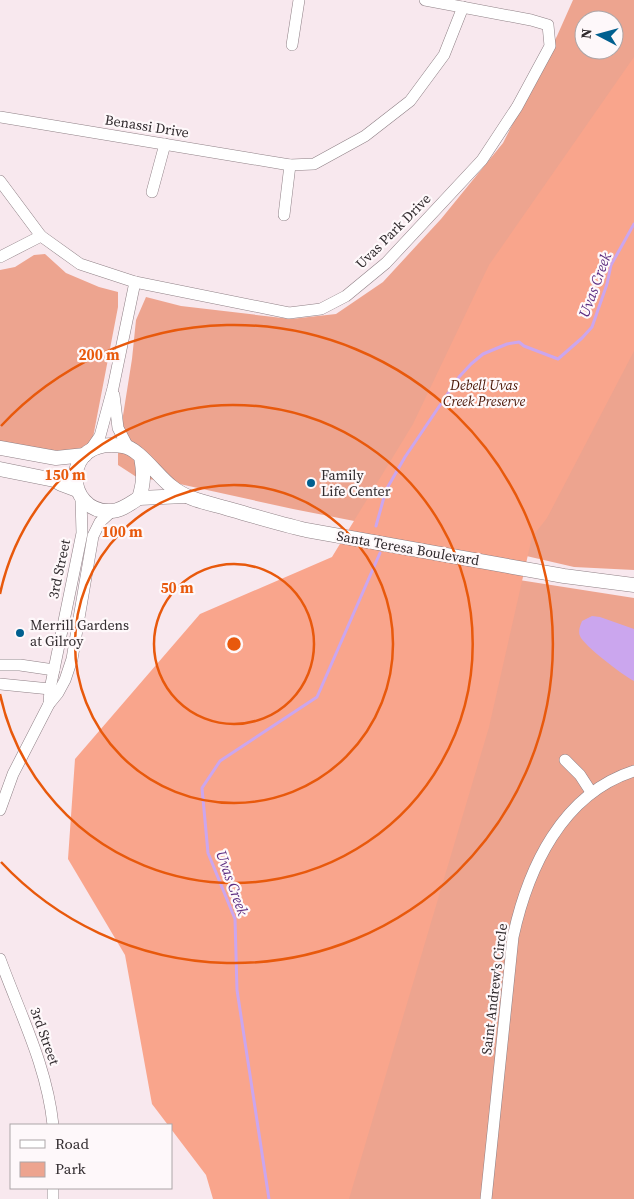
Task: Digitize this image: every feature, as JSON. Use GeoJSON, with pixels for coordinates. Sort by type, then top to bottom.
{"type":"FeatureCollection","features":[{"type":"Feature","properties":{"kind":"main road"},"geometry":{"type":"LineString","coordinates":[[0,448],[56,458],[88,452],[111,444],[128,447],[141,457],[144,475],[139,498],[112,511],[92,506],[79,494],[54,480],[0,469]]}},
{"type":"Feature","properties":{"kind":"main road"},"geometry":{"type":"LineString","coordinates":[[79,494],[76,477],[79,461],[88,452]]}},
{"type":"Feature","properties":{"kind":"main road","name":"Santa Teresa Boulevard"},"geometry":{"type":"LineString","coordinates":[[141,457],[158,476],[185,496]]}},
{"type":"Feature","properties":{"kind":"main road","name":"Santa Teresa Boulevard"},"geometry":{"type":"LineString","coordinates":[[139,498],[185,496],[306,530],[564,576],[634,585]]}},
{"type":"Feature","properties":{"kind":"street"},"geometry":{"type":"LineString","coordinates":[[292,45],[299,0]]}},
{"type":"Feature","properties":{"kind":"street"},"geometry":{"type":"LineString","coordinates":[[425,0],[463,7]]}},
{"type":"Feature","properties":{"kind":"street","name":"Uvas Park Drive"},"geometry":{"type":"LineString","coordinates":[[41,236],[80,264],[135,282],[289,313],[320,309],[346,296],[386,263],[482,160],[517,107],[550,46],[548,25],[463,7]]}},
{"type":"Feature","properties":{"kind":"street","name":"Benassi Drive"},"geometry":{"type":"LineString","coordinates":[[0,117],[290,165],[314,164],[365,136],[410,101],[444,55],[463,7]]}},
{"type":"Feature","properties":{"kind":"street"},"geometry":{"type":"LineString","coordinates":[[152,192],[165,144]]}},
{"type":"Feature","properties":{"kind":"street"},"geometry":{"type":"LineString","coordinates":[[284,215],[290,165]]}},
{"type":"Feature","properties":{"kind":"street"},"geometry":{"type":"LineString","coordinates":[[0,181],[41,236],[0,258]]}},
{"type":"Feature","properties":{"kind":"street"},"geometry":{"type":"LineString","coordinates":[[88,452],[100,436],[113,388],[135,282]]}},
{"type":"Feature","properties":{"kind":"street"},"geometry":{"type":"LineString","coordinates":[[113,388],[118,428],[128,447]]}},
{"type":"Feature","properties":{"kind":"street","name":"3rd Street"},"geometry":{"type":"LineString","coordinates":[[49,704],[50,690],[82,533],[79,494]]}},
{"type":"Feature","properties":{"kind":"street","name":"3rd Street"},"geometry":{"type":"LineString","coordinates":[[0,810],[13,774],[49,704],[65,680],[72,659],[93,536],[100,522],[112,511]]}},
{"type":"Feature","properties":{"kind":"street"},"geometry":{"type":"LineString","coordinates":[[50,690],[4,684],[4,665],[54,670]]}},
{"type":"Feature","properties":{"kind":"street"},"geometry":{"type":"LineString","coordinates":[[565,760],[580,775],[591,792]]}},
{"type":"Feature","properties":{"kind":"street","name":"Saint Andrew's Circle"},"geometry":{"type":"LineString","coordinates":[[486,1199],[511,957],[517,920],[528,885],[558,827],[591,792],[620,775],[634,771]]}},
{"type":"Feature","properties":{"kind":"street","name":"3rd Street"},"geometry":{"type":"LineString","coordinates":[[0,959],[39,1059],[48,1090],[53,1124]]}},
{"type":"Feature","properties":{"kind":"green space","name":"Debell Uvas Creek Preserve"},"geometry":{"type":"Polygon","coordinates":[[[573,0],[634,0],[634,570],[574,567],[492,548],[293,509],[166,481],[138,478],[118,465],[118,447],[132,359],[136,320],[146,297],[181,306],[291,319],[336,314],[383,282],[441,219],[503,143],[573,0]]]}},
{"type":"Feature","properties":{"kind":"green space"},"geometry":{"type":"Polygon","coordinates":[[[634,57],[634,351],[547,518],[532,537],[489,727],[349,1199],[213,1199],[206,1175],[172,1130],[172,1124],[167,1124],[152,1104],[125,955],[68,859],[75,759],[200,614],[332,557],[413,424],[489,265],[634,57]]]}},
{"type":"Feature","properties":{"kind":"green space"},"geometry":{"type":"Polygon","coordinates":[[[45,254],[66,273],[99,287],[118,292],[118,307],[90,453],[0,450],[0,270],[15,267],[34,255],[45,254]]]}},
{"type":"Feature","properties":{"kind":"green space"},"geometry":{"type":"Polygon","coordinates":[[[374,557],[634,598],[634,1199],[304,1199],[374,557]]]}},
{"type":"Feature","properties":{"kind":"shaded area"},"geometry":{"type":"Polygon","coordinates":[[[592,616],[634,629],[634,681],[604,660],[580,636],[579,632],[582,621],[592,616]]]}},
{"type":"Feature","properties":{"kind":"waterway","name":"Uvas Creek"},"geometry":{"type":"LineString","coordinates":[[376,526],[386,490],[405,457],[459,377],[471,364],[483,354],[507,344],[519,342],[524,346],[558,359],[592,327],[607,284],[611,265],[634,224]]}},
{"type":"Feature","properties":{"kind":"waterway","name":"Uvas Creek"},"geometry":{"type":"LineString","coordinates":[[269,1199],[237,990],[235,919],[208,853],[202,788],[220,761],[317,697],[380,553]]}},
{"type":"Feature","properties":{"kind":"place","name":"Family Life Center"},"geometry":{"type":"Point","coordinates":[311,483]}},
{"type":"Feature","properties":{"kind":"place","name":"Merrill Gardens at Gilroy"},"geometry":{"type":"Point","coordinates":[20,633]}}]}
